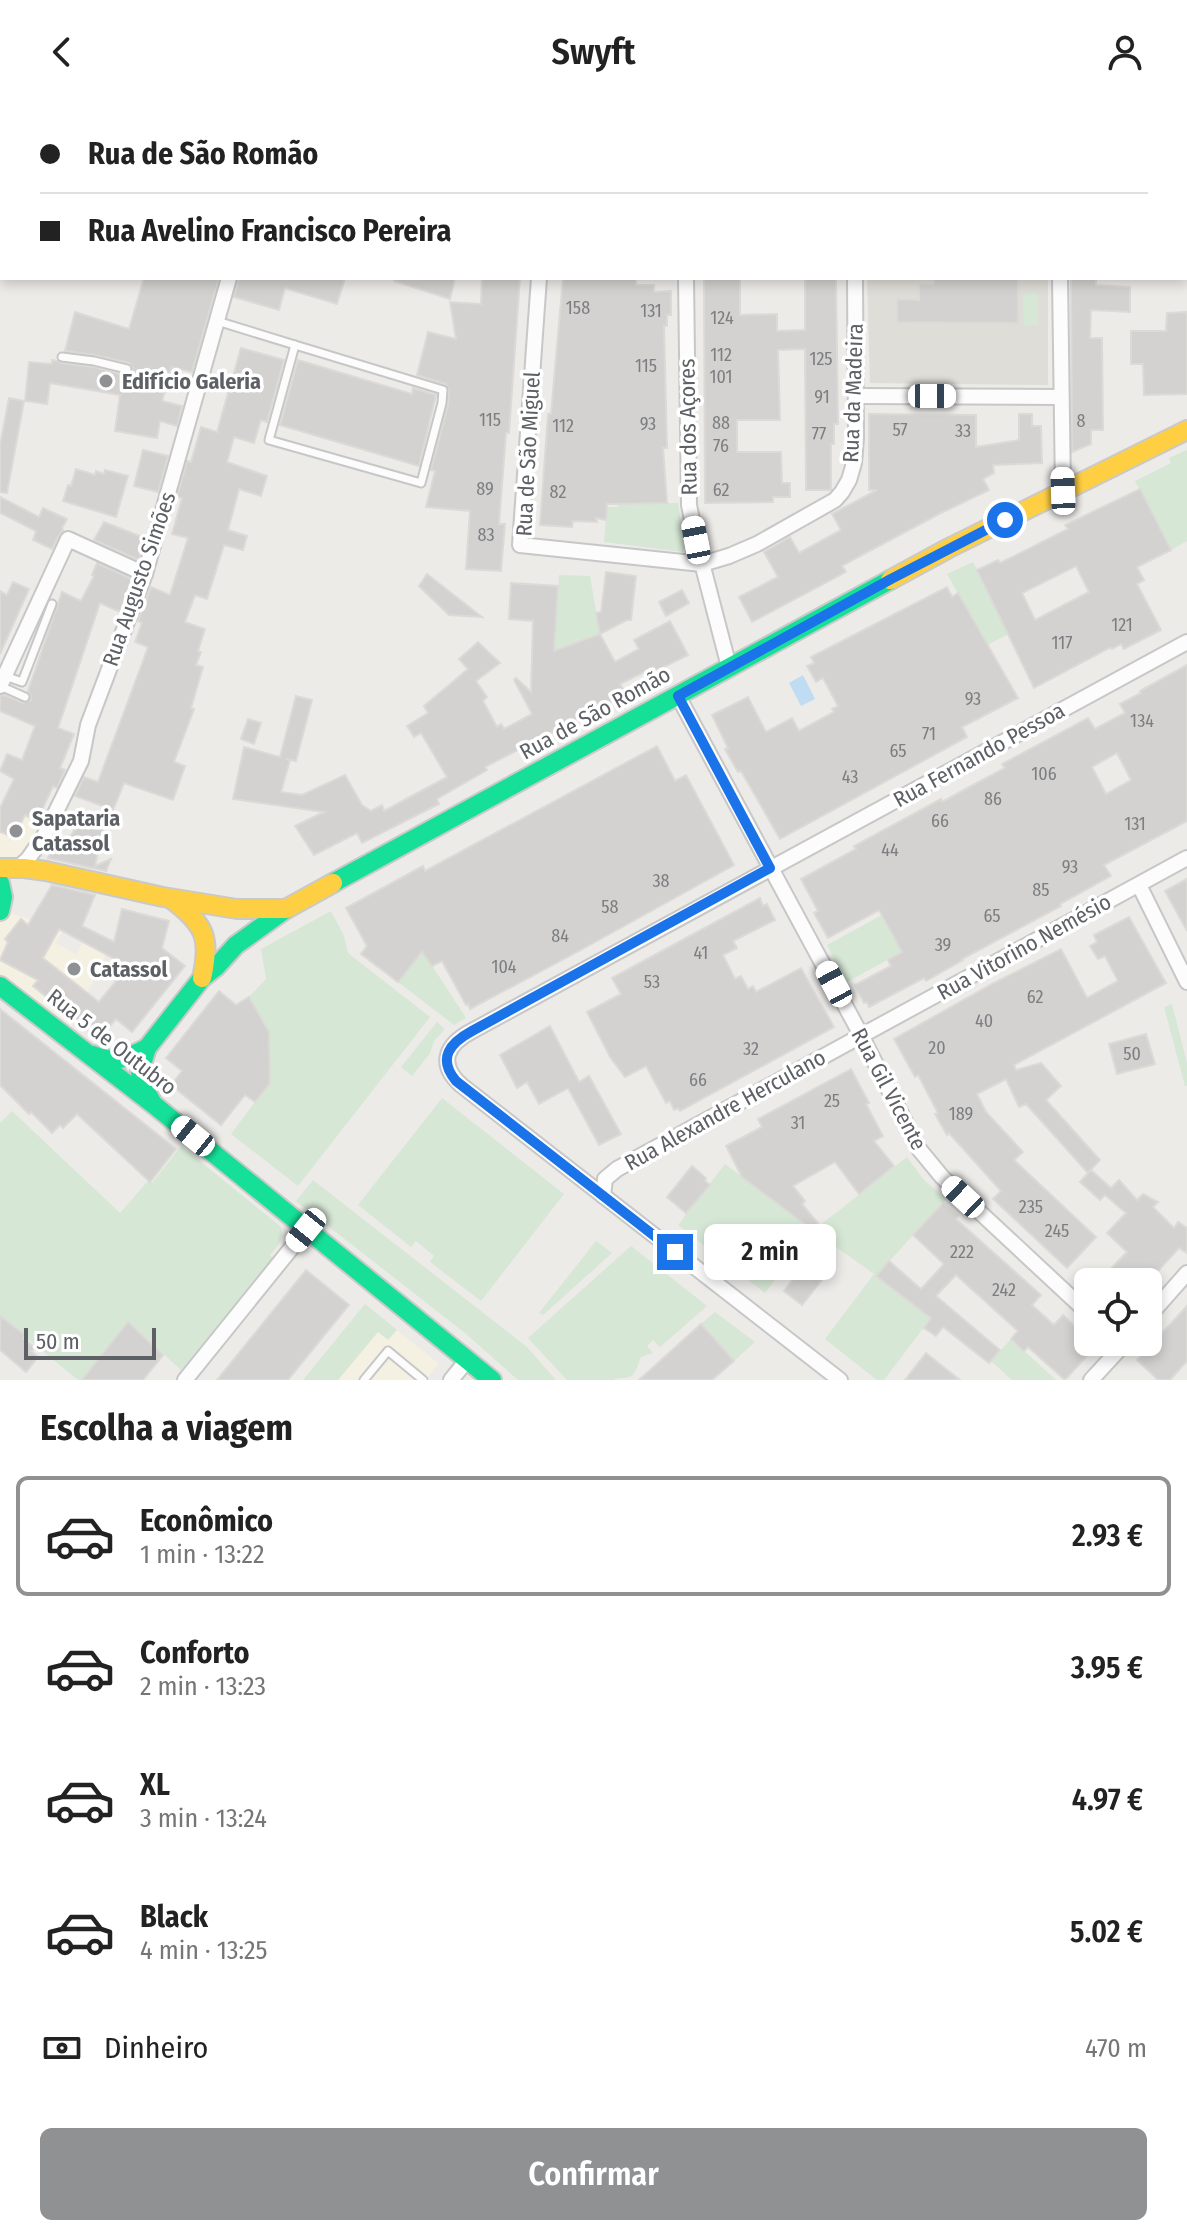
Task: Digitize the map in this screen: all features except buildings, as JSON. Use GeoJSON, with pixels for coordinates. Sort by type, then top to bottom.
{"type":"FeatureCollection","features":[{"type":"Feature","properties":{"kind":"main road","name":"Rua de São Romão"},"geometry":{"type":"LineString","coordinates":[[0,868],[43,870],[171,899],[240,910],[286,909],[949,548],[1187,430]]}},
{"type":"Feature","properties":{"kind":"main road"},"geometry":{"type":"LineString","coordinates":[[0,883],[3,897],[0,911]]}},
{"type":"Feature","properties":{"kind":"main road"},"geometry":{"type":"LineString","coordinates":[[171,899],[198,920],[203,929],[208,949],[202,978]]}},
{"type":"Feature","properties":{"kind":"main road"},"geometry":{"type":"LineString","coordinates":[[153,1104],[141,1082],[140,1070],[147,1048],[202,978],[236,945],[286,909]]}},
{"type":"Feature","properties":{"kind":"main road","name":"Rua 5 de Outubro"},"geometry":{"type":"LineString","coordinates":[[0,986],[153,1104],[492,1380]]}},
{"type":"Feature","properties":{"kind":"main road"},"geometry":{"type":"LineString","coordinates":[[83,1050],[115,1062],[147,1048]]}},
{"type":"Feature","properties":{"kind":"street","name":"Rua Augusto Simões"},"geometry":{"type":"LineString","coordinates":[[19,867],[49,827],[81,761],[85,734],[145,574],[228,280]]}},
{"type":"Feature","properties":{"kind":"street","name":"Rua de São Miguel"},"geometry":{"type":"LineString","coordinates":[[539,280],[520,545],[702,564]]}},
{"type":"Feature","properties":{"kind":"street","name":"Rua dos Açores"},"geometry":{"type":"LineString","coordinates":[[686,280],[689,505],[729,667]]}},
{"type":"Feature","properties":{"kind":"street","name":"Rua da Madeira"},"geometry":{"type":"LineString","coordinates":[[702,564],[757,544],[830,503],[849,480],[854,463],[857,396],[855,280]]}},
{"type":"Feature","properties":{"kind":"street"},"geometry":{"type":"LineString","coordinates":[[1060,280],[1063,491]]}},
{"type":"Feature","properties":{"kind":"street"},"geometry":{"type":"LineString","coordinates":[[857,396],[1061,397]]}},
{"type":"Feature","properties":{"kind":"street"},"geometry":{"type":"LineString","coordinates":[[2,682],[68,539],[145,574]]}},
{"type":"Feature","properties":{"kind":"street","name":"Rua Fernando Pessoa"},"geometry":{"type":"LineString","coordinates":[[603,1196],[452,1076],[447,1064],[449,1049],[455,1042],[1187,642]]}},
{"type":"Feature","properties":{"kind":"street","name":"Rua Gil Vicente"},"geometry":{"type":"LineString","coordinates":[[678,696],[929,1163],[1074,1300]]}},
{"type":"Feature","properties":{"kind":"street","name":"Rua Vitorino Nemésio"},"geometry":{"type":"LineString","coordinates":[[861,1035],[1187,858]]}},
{"type":"Feature","properties":{"kind":"street"},"geometry":{"type":"LineString","coordinates":[[1139,885],[1187,982]]}},
{"type":"Feature","properties":{"kind":"street","name":"Rua Alexandre Herculano"},"geometry":{"type":"LineString","coordinates":[[603,1196],[605,1179],[617,1169],[861,1035]]}},
{"type":"Feature","properties":{"kind":"street"},"geometry":{"type":"LineString","coordinates":[[603,1196],[840,1380]]}},
{"type":"Feature","properties":{"kind":"street"},"geometry":{"type":"LineString","coordinates":[[185,1380],[306,1230]]}},
{"type":"Feature","properties":{"kind":"street"},"geometry":{"type":"LineString","coordinates":[[1162,1301],[1187,1273]]}},
{"type":"Feature","properties":{"kind":"street"},"geometry":{"type":"LineString","coordinates":[[1091,1380],[1112,1356]]}},
{"type":"Feature","properties":{"kind":"street"},"geometry":{"type":"LineString","coordinates":[[451,1380],[468,1359]]}},
{"type":"Feature","properties":{"kind":"lane"},"geometry":{"type":"LineString","coordinates":[[217,321],[443,390],[421,483],[269,440],[295,345]]}},
{"type":"Feature","properties":{"kind":"lane"},"geometry":{"type":"LineString","coordinates":[[62,357],[127,369]]}},
{"type":"Feature","properties":{"kind":"lane"},"geometry":{"type":"LineString","coordinates":[[163,379],[198,389]]}},
{"type":"Feature","properties":{"kind":"lane"},"geometry":{"type":"LineString","coordinates":[[2,682],[22,682],[52,604]]}},
{"type":"Feature","properties":{"kind":"lane"},"geometry":{"type":"LineString","coordinates":[[2,682],[25,697]]}},
{"type":"Feature","properties":{"kind":"lane"},"geometry":{"type":"LineString","coordinates":[[364,1380],[388,1351],[420,1379]]}},
{"type":"Feature","properties":{"kind":"shaded area"},"geometry":{"type":"Polygon","coordinates":[[[867,280],[1048,280],[1048,385],[870,383],[867,280]]]}},
{"type":"Feature","properties":{"kind":"shaded area"},"geometry":{"type":"Polygon","coordinates":[[[0,803],[47,826],[28,856],[0,866],[0,803]]]}},
{"type":"Feature","properties":{"kind":"shaded area"},"geometry":{"type":"Polygon","coordinates":[[[2,911],[50,925],[62,932],[56,943],[76,954],[84,941],[106,954],[67,1036],[0,984],[2,911]]]}},
{"type":"Feature","properties":{"kind":"shaded area"},"geometry":{"type":"Polygon","coordinates":[[[397,1330],[439,1364],[428,1377],[430,1380],[338,1380],[378,1331],[388,1339],[397,1330]]]}},
{"type":"Feature","properties":{"kind":"green space"},"geometry":{"type":"Polygon","coordinates":[[[1023,294],[1038,294],[1038,325],[1024,325],[1023,294]]]}},
{"type":"Feature","properties":{"kind":"green space"},"geometry":{"type":"Polygon","coordinates":[[[1187,450],[1187,541],[1171,550],[1135,481],[1171,463],[1169,458],[1187,450]]]}},
{"type":"Feature","properties":{"kind":"green space"},"geometry":{"type":"Polygon","coordinates":[[[678,503],[685,547],[683,552],[604,542],[607,507],[678,503]]]}},
{"type":"Feature","properties":{"kind":"green space"},"geometry":{"type":"Polygon","coordinates":[[[973,562],[1009,634],[987,645],[947,574],[973,562]]]}},
{"type":"Feature","properties":{"kind":"green space"},"geometry":{"type":"Polygon","coordinates":[[[559,575],[590,576],[600,634],[554,652],[559,575]]]}},
{"type":"Feature","properties":{"kind":"green space"},"geometry":{"type":"Polygon","coordinates":[[[331,911],[344,936],[348,953],[430,1017],[298,1186],[231,1134],[269,1083],[269,1032],[249,997],[266,979],[261,949],[331,911]]]}},
{"type":"Feature","properties":{"kind":"green space"},"geometry":{"type":"Polygon","coordinates":[[[882,915],[902,952],[847,982],[827,945],[882,915]]]}},
{"type":"Feature","properties":{"kind":"green space"},"geometry":{"type":"Polygon","coordinates":[[[420,947],[466,1018],[454,1025],[398,982],[408,970],[396,960],[420,947]]]}},
{"type":"Feature","properties":{"kind":"green space"},"geometry":{"type":"Polygon","coordinates":[[[1172,1004],[1187,1063],[1187,1086],[1164,1007],[1172,1004]]]}},
{"type":"Feature","properties":{"kind":"green space"},"geometry":{"type":"Polygon","coordinates":[[[437,1022],[445,1029],[412,1076],[401,1067],[437,1022]]]}},
{"type":"Feature","properties":{"kind":"green space"},"geometry":{"type":"Polygon","coordinates":[[[442,1098],[564,1194],[481,1301],[430,1262],[434,1256],[416,1241],[411,1247],[358,1205],[442,1098]]]}},
{"type":"Feature","properties":{"kind":"green space"},"geometry":{"type":"Polygon","coordinates":[[[12,1111],[120,1213],[148,1181],[152,1183],[181,1146],[280,1226],[281,1238],[270,1255],[273,1258],[181,1370],[128,1322],[82,1380],[78,1380],[0,1316],[0,1123],[12,1111]]]}},
{"type":"Feature","properties":{"kind":"green space"},"geometry":{"type":"Polygon","coordinates":[[[907,1157],[924,1180],[946,1199],[876,1276],[931,1318],[884,1380],[877,1380],[825,1339],[874,1274],[814,1231],[765,1293],[678,1225],[725,1164],[814,1230],[907,1157]]]}},
{"type":"Feature","properties":{"kind":"green space"},"geometry":{"type":"Polygon","coordinates":[[[313,1180],[527,1347],[556,1380],[518,1380],[465,1333],[296,1201],[313,1180]]]}},
{"type":"Feature","properties":{"kind":"green space"},"geometry":{"type":"Polygon","coordinates":[[[596,1241],[612,1253],[543,1315],[539,1313],[596,1241]]]}},
{"type":"Feature","properties":{"kind":"green space"},"geometry":{"type":"Polygon","coordinates":[[[631,1246],[707,1306],[660,1347],[653,1340],[647,1346],[653,1353],[641,1357],[632,1376],[613,1380],[567,1380],[528,1338],[631,1246]]]}},
{"type":"Feature","properties":{"kind":"green space"},"geometry":{"type":"Polygon","coordinates":[[[365,1304],[397,1330],[388,1340],[378,1332],[338,1380],[303,1380],[365,1304]]]}},
{"type":"Feature","properties":{"kind":"green space"},"geometry":{"type":"Polygon","coordinates":[[[715,1312],[755,1342],[734,1361],[701,1324],[715,1312]]]}},
{"type":"Feature","properties":{"kind":"green space"},"geometry":{"type":"Polygon","coordinates":[[[1011,1339],[1056,1380],[1012,1380],[991,1361],[1011,1339]]]}},
{"type":"Feature","properties":{"kind":"water"},"geometry":{"type":"Polygon","coordinates":[[[803,675],[815,699],[801,706],[789,683],[803,675]]]}},
{"type":"Feature","properties":{"kind":"traffic: fast"},"geometry":{"type":"LineString","coordinates":[[333,883],[890,580]]}},
{"type":"Feature","properties":{"kind":"traffic: fast"},"geometry":{"type":"LineString","coordinates":[[0,883],[3,897],[0,911]]}},
{"type":"Feature","properties":{"kind":"traffic: fast"},"geometry":{"type":"LineString","coordinates":[[152,1102],[141,1082],[140,1070],[147,1048],[202,978],[236,945],[286,909]]}},
{"type":"Feature","properties":{"kind":"traffic: fast"},"geometry":{"type":"LineString","coordinates":[[0,986],[153,1104],[492,1380]]}},
{"type":"Feature","properties":{"kind":"traffic: fast"},"geometry":{"type":"LineString","coordinates":[[93,1055],[121,1059],[147,1048]]}},
{"type":"Feature","properties":{"kind":"traffic: slow"},"geometry":{"type":"LineString","coordinates":[[890,580],[1187,430]]}},
{"type":"Feature","properties":{"kind":"traffic: slow"},"geometry":{"type":"LineString","coordinates":[[0,868],[46,871],[163,897],[237,909],[286,909],[333,883]]}},
{"type":"Feature","properties":{"kind":"traffic: slow"},"geometry":{"type":"LineString","coordinates":[[174,901],[193,918],[203,934],[206,953],[202,978]]}},
{"type":"Feature","properties":{"kind":"place","name":"Edifício Galeria"},"geometry":{"type":"Point","coordinates":[106,381]}},
{"type":"Feature","properties":{"kind":"place","name":"Sapataria Catassol"},"geometry":{"type":"Point","coordinates":[16,831]}},
{"type":"Feature","properties":{"kind":"place","name":"Catassol"},"geometry":{"type":"Point","coordinates":[74,969]}},
{"type":"Feature","properties":{"kind":"route"},"geometry":{"type":"LineString","coordinates":[[675,1252],[456,1081],[447,1064],[449,1049],[461,1037],[770,868],[678,696],[1005,520]]}}]}
